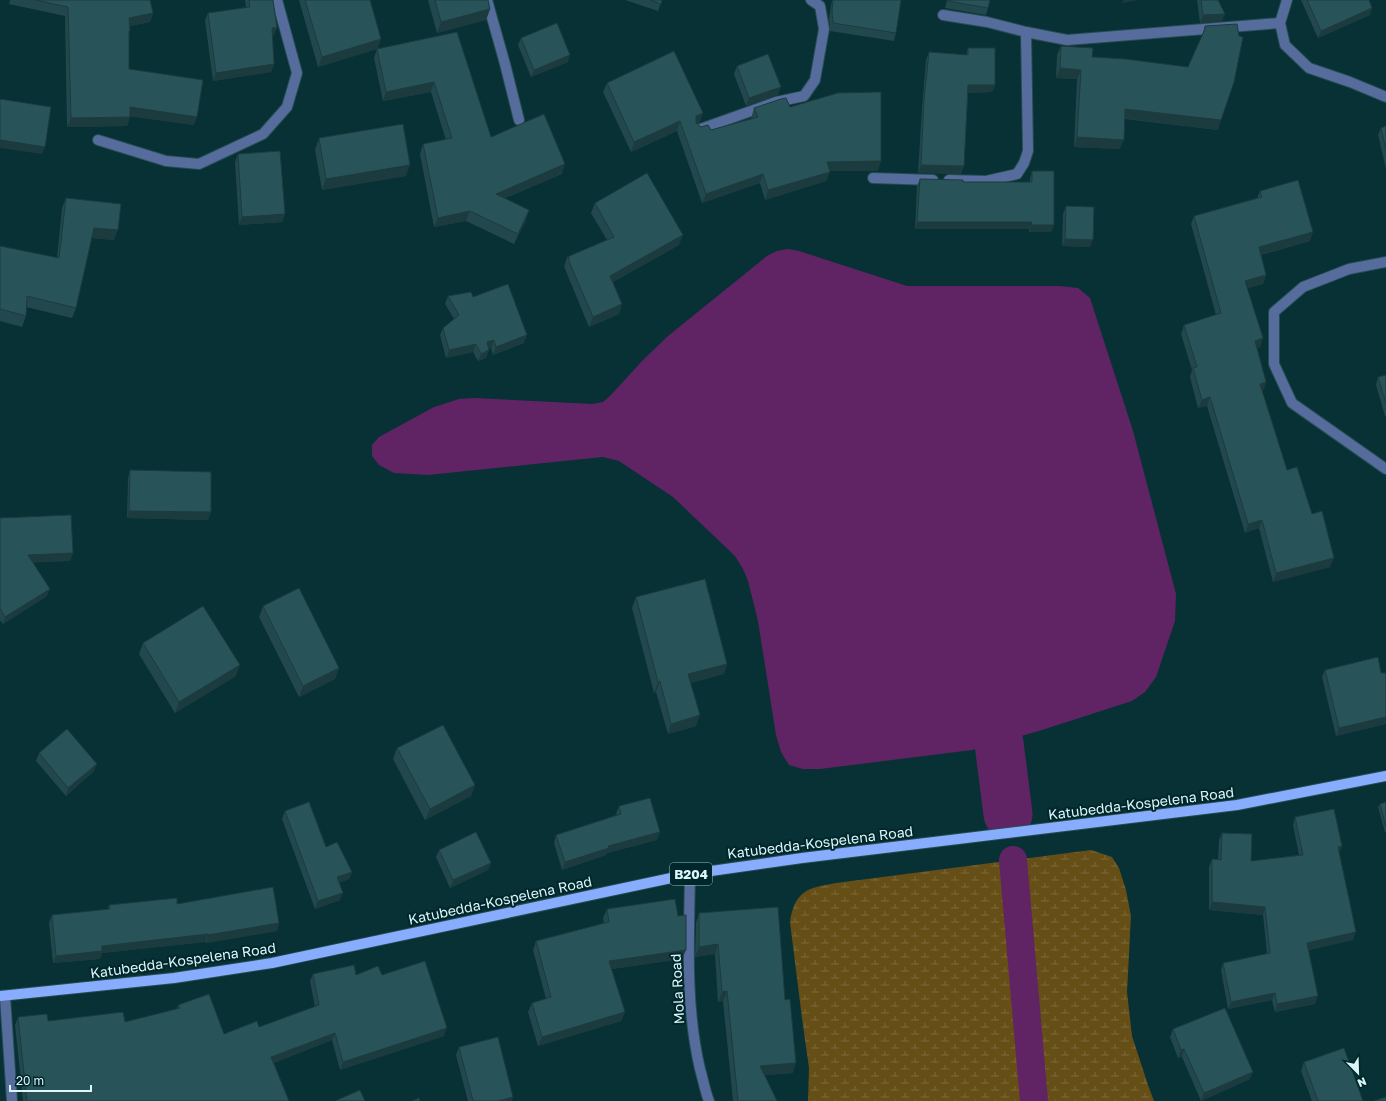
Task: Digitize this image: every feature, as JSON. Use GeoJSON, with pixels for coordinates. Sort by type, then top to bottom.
{"type":"FeatureCollection","features":[{"type":"Feature","properties":{"kind":"main road","name":"Katubedda-Kospelena Road"},"geometry":{"type":"LineString","coordinates":[[2,996],[174,978],[272,963],[690,874],[810,857],[1237,805],[1386,776]]}},
{"type":"Feature","properties":{"kind":"street"},"geometry":{"type":"LineString","coordinates":[[98,140],[166,161],[199,164],[263,134],[288,107],[297,72],[277,0]]}},
{"type":"Feature","properties":{"kind":"street"},"geometry":{"type":"LineString","coordinates":[[487,0],[519,120]]}},
{"type":"Feature","properties":{"kind":"street"},"geometry":{"type":"LineString","coordinates":[[698,130],[776,102],[804,96],[815,80],[824,29],[820,6],[811,0]]}},
{"type":"Feature","properties":{"kind":"street"},"geometry":{"type":"LineString","coordinates":[[1287,0],[1280,23],[1285,45],[1309,68],[1350,82],[1386,97]]}},
{"type":"Feature","properties":{"kind":"street"},"geometry":{"type":"LineString","coordinates":[[943,15],[987,22],[1067,40],[1280,23]]}},
{"type":"Feature","properties":{"kind":"street"},"geometry":{"type":"LineString","coordinates":[[873,178],[986,182],[1017,174],[1024,163],[1028,151],[1026,32]]}},
{"type":"Feature","properties":{"kind":"street"},"geometry":{"type":"LineString","coordinates":[[1386,262],[1349,268],[1303,287],[1274,312],[1274,364],[1292,403],[1386,470]]}},
{"type":"Feature","properties":{"kind":"street","name":"Mola Road"},"geometry":{"type":"LineString","coordinates":[[690,874],[689,939],[691,1009],[696,1050],[709,1101]]}},
{"type":"Feature","properties":{"kind":"street"},"geometry":{"type":"LineString","coordinates":[[2,996],[12,1101]]}},
{"type":"Feature","properties":{"kind":"green space"},"geometry":{"type":"Polygon","coordinates":[[[1091,850],[1112,857],[1119,868],[1126,890],[1131,916],[1127,992],[1132,1036],[1154,1101],[808,1101],[809,1068],[790,922],[795,903],[804,892],[810,889],[836,883],[1091,850]]]}},
{"type":"Feature","properties":{"kind":"shaded area"},"geometry":{"type":"Polygon","coordinates":[[[788,249],[799,251],[907,286],[1059,286],[1078,288],[1090,298],[1133,431],[1176,594],[1175,621],[1156,677],[1145,692],[1132,701],[1042,730],[972,750],[820,769],[803,769],[789,765],[781,752],[776,735],[758,621],[748,581],[743,569],[735,556],[673,497],[619,461],[603,457],[428,475],[394,473],[379,465],[372,456],[372,445],[379,437],[434,407],[459,399],[474,398],[592,404],[603,402],[668,336],[767,256],[777,251],[788,249]]]}},
{"type":"Feature","properties":{"kind":"building"},"geometry":{"type":"Polygon","coordinates":[[[35,0],[150,0],[153,13],[129,18],[129,69],[203,80],[197,117],[130,107],[130,117],[71,118],[68,7],[35,0]]]}},
{"type":"Feature","properties":{"kind":"building"},"geometry":{"type":"Polygon","coordinates":[[[249,0],[273,0],[277,28],[272,28],[274,64],[216,73],[208,13],[250,7],[249,0]]]}},
{"type":"Feature","properties":{"kind":"building"},"geometry":{"type":"Polygon","coordinates":[[[305,0],[370,0],[381,39],[322,57],[305,0]]]}},
{"type":"Feature","properties":{"kind":"building"},"geometry":{"type":"Polygon","coordinates":[[[435,0],[488,0],[490,9],[441,22],[435,0]]]}},
{"type":"Feature","properties":{"kind":"building"},"geometry":{"type":"Polygon","coordinates":[[[650,0],[662,0],[661,4],[650,0]]]}},
{"type":"Feature","properties":{"kind":"building"},"geometry":{"type":"Polygon","coordinates":[[[833,0],[901,0],[896,33],[833,23],[833,0]]]}},
{"type":"Feature","properties":{"kind":"building"},"geometry":{"type":"Polygon","coordinates":[[[948,0],[990,0],[988,8],[948,0]]]}},
{"type":"Feature","properties":{"kind":"building"},"geometry":{"type":"Polygon","coordinates":[[[1201,0],[1218,0],[1225,14],[1203,15],[1201,0]]]}},
{"type":"Feature","properties":{"kind":"building"},"geometry":{"type":"Polygon","coordinates":[[[1307,0],[1369,0],[1372,8],[1321,31],[1307,0]]]}},
{"type":"Feature","properties":{"kind":"building"},"geometry":{"type":"Polygon","coordinates":[[[557,23],[570,55],[534,70],[521,38],[557,23]]]}},
{"type":"Feature","properties":{"kind":"building"},"geometry":{"type":"Polygon","coordinates":[[[1237,24],[1239,36],[1243,37],[1234,82],[1221,120],[1125,109],[1124,140],[1077,137],[1081,70],[1060,68],[1061,46],[1093,48],[1092,57],[1125,59],[1188,67],[1205,26],[1237,24]]]}},
{"type":"Feature","properties":{"kind":"building"},"geometry":{"type":"Polygon","coordinates":[[[457,32],[491,137],[544,114],[565,164],[496,194],[529,210],[518,234],[470,211],[438,218],[423,144],[452,138],[434,82],[386,92],[377,49],[457,32]]]}},
{"type":"Feature","properties":{"kind":"building"},"geometry":{"type":"Polygon","coordinates":[[[968,48],[995,48],[995,85],[968,85],[964,166],[921,165],[924,100],[929,52],[968,55],[968,48]]]}},
{"type":"Feature","properties":{"kind":"building"},"geometry":{"type":"Polygon","coordinates":[[[674,51],[703,113],[696,116],[696,123],[701,127],[708,125],[711,130],[758,117],[754,108],[781,99],[786,98],[790,107],[838,93],[881,92],[881,161],[827,162],[830,172],[768,190],[763,174],[706,194],[680,121],[634,142],[607,83],[674,51]]]}},
{"type":"Feature","properties":{"kind":"building"},"geometry":{"type":"Polygon","coordinates":[[[768,54],[781,87],[749,98],[737,66],[768,54]]]}},
{"type":"Feature","properties":{"kind":"building"},"geometry":{"type":"Polygon","coordinates":[[[0,99],[51,107],[45,147],[0,140],[0,99]]]}},
{"type":"Feature","properties":{"kind":"building"},"geometry":{"type":"Polygon","coordinates":[[[403,124],[410,165],[326,179],[319,138],[403,124]]]}},
{"type":"Feature","properties":{"kind":"building"},"geometry":{"type":"Polygon","coordinates":[[[1386,126],[1386,150],[1381,128],[1386,126]]]}},
{"type":"Feature","properties":{"kind":"building"},"geometry":{"type":"Polygon","coordinates":[[[280,151],[285,214],[242,217],[238,154],[280,151]]]}},
{"type":"Feature","properties":{"kind":"building"},"geometry":{"type":"Polygon","coordinates":[[[1032,171],[1054,171],[1054,225],[1031,225],[1032,222],[917,222],[920,179],[963,180],[963,182],[1032,182],[1032,171]]]}},
{"type":"Feature","properties":{"kind":"building"},"geometry":{"type":"Polygon","coordinates":[[[647,173],[683,235],[610,276],[622,304],[593,317],[568,259],[570,258],[567,257],[614,237],[595,203],[647,173]]]}},
{"type":"Feature","properties":{"kind":"building"},"geometry":{"type":"Polygon","coordinates":[[[1298,180],[1313,232],[1259,247],[1266,275],[1245,281],[1263,338],[1255,341],[1266,382],[1260,384],[1287,470],[1297,467],[1312,514],[1322,511],[1334,558],[1276,573],[1262,520],[1248,524],[1210,397],[1202,400],[1193,368],[1197,367],[1184,325],[1221,313],[1194,216],[1262,197],[1260,191],[1298,180]]]}},
{"type":"Feature","properties":{"kind":"building"},"geometry":{"type":"Polygon","coordinates":[[[66,198],[121,204],[118,230],[94,228],[76,308],[27,296],[26,316],[0,309],[0,246],[59,258],[66,198]]]}},
{"type":"Feature","properties":{"kind":"building"},"geometry":{"type":"Polygon","coordinates":[[[1066,206],[1094,207],[1093,240],[1065,239],[1066,206]]]}},
{"type":"Feature","properties":{"kind":"building"},"geometry":{"type":"Polygon","coordinates":[[[508,284],[527,335],[496,347],[494,340],[487,342],[489,350],[481,354],[476,344],[449,350],[443,328],[459,315],[448,296],[471,292],[473,297],[508,284]]]}},
{"type":"Feature","properties":{"kind":"building"},"geometry":{"type":"Polygon","coordinates":[[[1386,375],[1386,403],[1378,377],[1386,375]]]}},
{"type":"Feature","properties":{"kind":"building"},"geometry":{"type":"Polygon","coordinates":[[[130,470],[211,472],[211,512],[129,511],[130,470]]]}},
{"type":"Feature","properties":{"kind":"building"},"geometry":{"type":"Polygon","coordinates":[[[71,515],[73,553],[28,555],[50,589],[5,617],[0,608],[0,518],[71,515]]]}},
{"type":"Feature","properties":{"kind":"building"},"geometry":{"type":"Polygon","coordinates":[[[705,579],[727,664],[688,674],[700,715],[671,724],[660,681],[658,682],[636,597],[705,579]]]}},
{"type":"Feature","properties":{"kind":"building"},"geometry":{"type":"Polygon","coordinates":[[[299,588],[339,668],[303,686],[263,606],[299,588]]]}},
{"type":"Feature","properties":{"kind":"building"},"geometry":{"type":"Polygon","coordinates":[[[203,606],[240,665],[179,702],[143,643],[203,606]]]}},
{"type":"Feature","properties":{"kind":"building"},"geometry":{"type":"Polygon","coordinates":[[[1378,657],[1381,673],[1386,673],[1386,717],[1339,728],[1325,670],[1378,657]]]}},
{"type":"Feature","properties":{"kind":"building"},"geometry":{"type":"Polygon","coordinates":[[[443,725],[475,785],[430,809],[397,748],[443,725]]]}},
{"type":"Feature","properties":{"kind":"building"},"geometry":{"type":"Polygon","coordinates":[[[67,729],[97,764],[68,788],[39,753],[67,729]]]}},
{"type":"Feature","properties":{"kind":"building"},"geometry":{"type":"Polygon","coordinates":[[[650,798],[660,832],[608,846],[609,848],[565,862],[556,835],[621,814],[619,806],[650,798]]]}},
{"type":"Feature","properties":{"kind":"building"},"geometry":{"type":"Polygon","coordinates":[[[309,802],[326,847],[337,842],[352,872],[337,877],[343,893],[318,901],[285,811],[309,802]]]}},
{"type":"Feature","properties":{"kind":"building"},"geometry":{"type":"Polygon","coordinates":[[[1386,802],[1386,827],[1380,804],[1386,802]]]}},
{"type":"Feature","properties":{"kind":"building"},"geometry":{"type":"Polygon","coordinates":[[[1334,809],[1342,846],[1338,847],[1356,932],[1307,943],[1318,996],[1277,1004],[1275,993],[1231,1002],[1223,963],[1270,953],[1265,907],[1212,902],[1212,859],[1221,860],[1222,833],[1252,834],[1251,861],[1303,855],[1295,817],[1334,809]]]}},
{"type":"Feature","properties":{"kind":"building"},"geometry":{"type":"Polygon","coordinates":[[[476,832],[491,863],[453,880],[439,850],[476,832]]]}},
{"type":"Feature","properties":{"kind":"building"},"geometry":{"type":"Polygon","coordinates":[[[273,887],[279,923],[208,935],[102,946],[102,951],[56,956],[52,915],[110,909],[109,905],[177,898],[177,904],[273,887]]]}},
{"type":"Feature","properties":{"kind":"building"},"geometry":{"type":"Polygon","coordinates":[[[675,899],[678,916],[686,915],[686,950],[609,961],[625,1012],[542,1037],[532,1003],[551,997],[536,941],[609,922],[607,909],[675,899]]]}},
{"type":"Feature","properties":{"kind":"building"},"geometry":{"type":"Polygon","coordinates":[[[778,907],[785,1000],[790,999],[796,1063],[760,1066],[777,1101],[738,1101],[727,991],[722,992],[718,944],[699,947],[699,913],[778,907]]]}},
{"type":"Feature","properties":{"kind":"building"},"geometry":{"type":"Polygon","coordinates":[[[425,961],[447,1028],[343,1062],[335,1033],[271,1057],[289,1101],[27,1101],[18,1017],[47,1014],[48,1021],[123,1012],[125,1022],[180,1008],[178,1005],[209,994],[224,1034],[257,1021],[259,1027],[319,1005],[313,974],[354,965],[356,975],[378,966],[382,975],[425,961]]]}},
{"type":"Feature","properties":{"kind":"building"},"geometry":{"type":"Polygon","coordinates":[[[1225,1008],[1253,1072],[1204,1093],[1184,1049],[1181,1050],[1173,1029],[1225,1008]]]}},
{"type":"Feature","properties":{"kind":"building"},"geometry":{"type":"Polygon","coordinates":[[[498,1037],[513,1097],[498,1101],[473,1101],[459,1047],[498,1037]]]}},
{"type":"Feature","properties":{"kind":"building"},"geometry":{"type":"Polygon","coordinates":[[[1344,1048],[1363,1101],[1318,1101],[1304,1062],[1344,1048]]]}},
{"type":"Feature","properties":{"kind":"building"},"geometry":{"type":"Polygon","coordinates":[[[360,1090],[365,1101],[335,1101],[360,1090]]]}},
{"type":"Feature","properties":{"kind":"building"},"geometry":{"type":"Polygon","coordinates":[[[1386,1097],[1386,1101],[1374,1101],[1386,1097]]]}},
{"type":"Feature","properties":{"kind":"building"},"geometry":{"type":"Polygon","coordinates":[[[419,1098],[420,1101],[412,1101],[419,1098]]]}},
{"type":"Feature","properties":{"kind":"waterway"},"geometry":{"type":"LineString","coordinates":[[999,743],[1008,814]]}},
{"type":"Feature","properties":{"kind":"waterway"},"geometry":{"type":"LineString","coordinates":[[1013,860],[1034,1101]]}}]}
